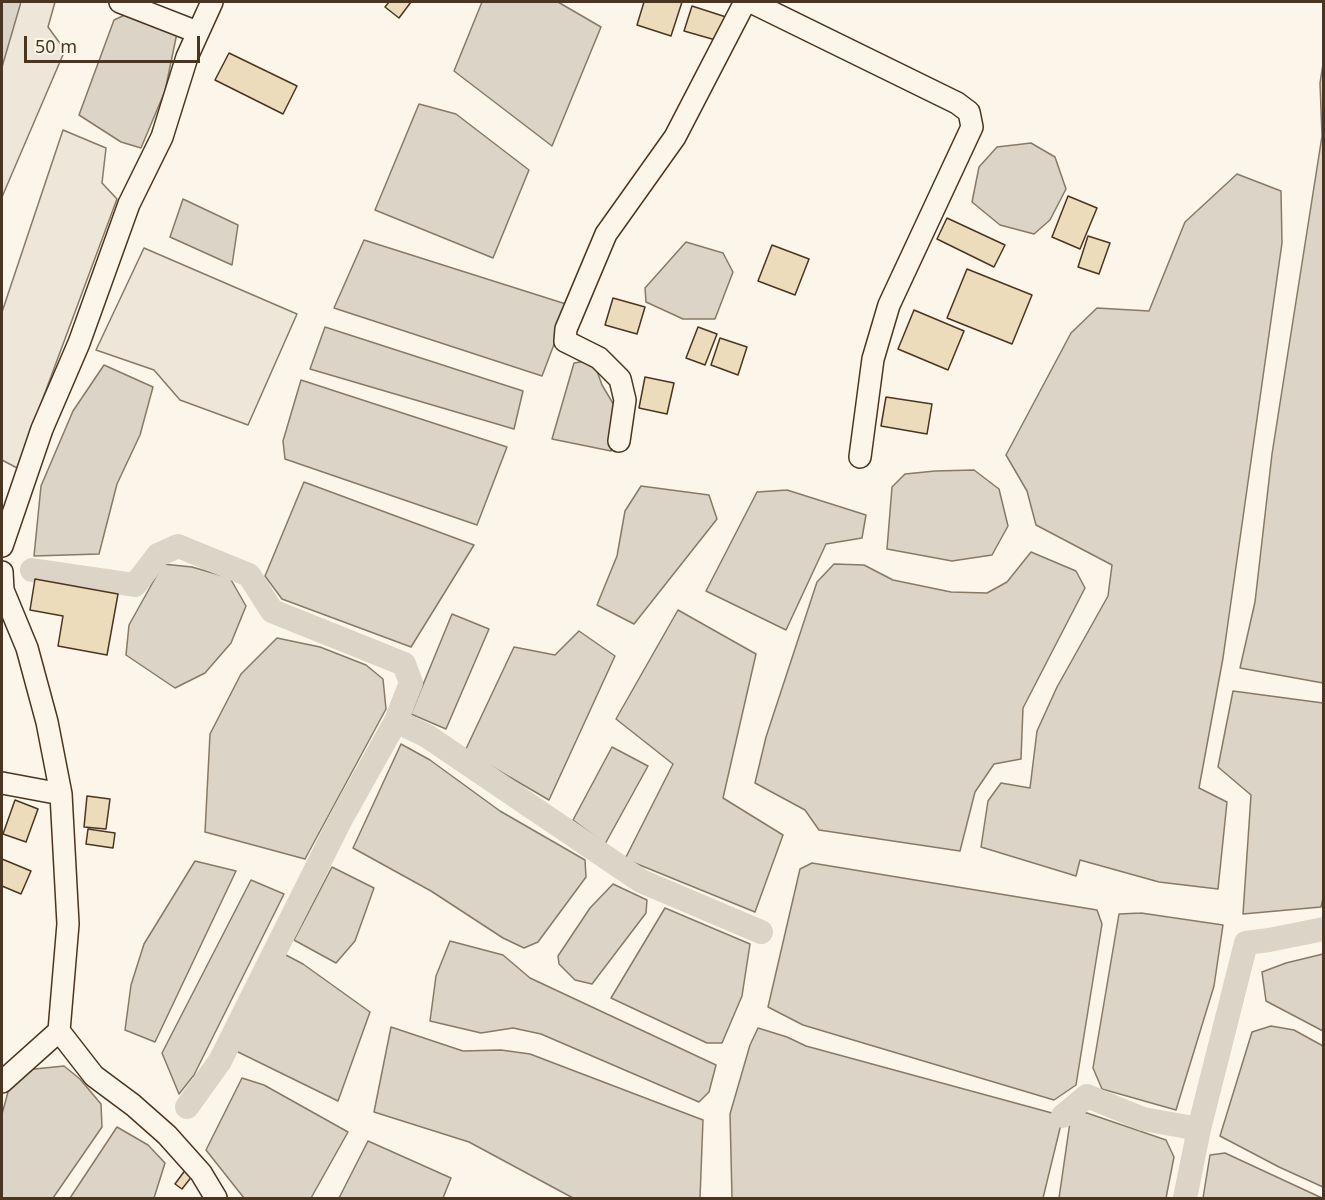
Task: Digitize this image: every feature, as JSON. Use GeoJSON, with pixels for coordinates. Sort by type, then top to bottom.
{"type":"FeatureCollection","features":[{"type":"Feature","properties":{"kind":"street"},"geometry":{"type":"LineString","coordinates":[[120,2],[197,32]]}},
{"type":"Feature","properties":{"kind":"street"},"geometry":{"type":"LineString","coordinates":[[2,546],[42,429],[80,344],[129,204],[162,137],[197,32],[212,2]]}},
{"type":"Feature","properties":{"kind":"street"},"geometry":{"type":"LineString","coordinates":[[619,441],[625,400],[620,379],[599,358],[565,341],[566,329],[606,234],[675,137],[745,2]]}},
{"type":"Feature","properties":{"kind":"street"},"geometry":{"type":"LineString","coordinates":[[751,2],[957,103],[969,112],[972,127],[889,305],[873,359],[860,457]]}},
{"type":"Feature","properties":{"kind":"street"},"geometry":{"type":"LineString","coordinates":[[2,572],[3,590],[27,648],[47,722],[61,794],[68,924],[59,1032],[94,1076],[167,1135],[201,1173],[216,1198]]}},
{"type":"Feature","properties":{"kind":"street"},"geometry":{"type":"LineString","coordinates":[[2,783],[61,794]]}},
{"type":"Feature","properties":{"kind":"street"},"geometry":{"type":"LineString","coordinates":[[2,1082],[59,1032]]}},
{"type":"Feature","properties":{"kind":"shaded area"},"geometry":{"type":"Polygon","coordinates":[[[2,2],[55,2],[48,27],[65,50],[2,197],[2,2]]]}},
{"type":"Feature","properties":{"kind":"shaded area"},"geometry":{"type":"Polygon","coordinates":[[[2,2],[21,2],[2,67],[2,2]]]}},
{"type":"Feature","properties":{"kind":"shaded area"},"geometry":{"type":"Polygon","coordinates":[[[482,2],[558,2],[601,27],[552,146],[454,71],[482,2]]]}},
{"type":"Feature","properties":{"kind":"shaded area"},"geometry":{"type":"Polygon","coordinates":[[[129,13],[177,33],[165,91],[141,148],[121,142],[79,115],[114,20],[129,13]]]}},
{"type":"Feature","properties":{"kind":"shaded area"},"geometry":{"type":"Polygon","coordinates":[[[1323,64],[1324,683],[1240,668],[1255,602],[1272,454],[1322,136],[1320,83],[1323,64]]]}},
{"type":"Feature","properties":{"kind":"shaded area"},"geometry":{"type":"Polygon","coordinates":[[[419,104],[456,114],[529,170],[493,258],[375,210],[419,104]]]}},
{"type":"Feature","properties":{"kind":"shaded area"},"geometry":{"type":"Polygon","coordinates":[[[63,130],[106,148],[102,183],[117,199],[17,468],[2,460],[2,312],[63,130]]]}},
{"type":"Feature","properties":{"kind":"shaded area"},"geometry":{"type":"Polygon","coordinates":[[[1031,143],[1055,157],[1066,189],[1050,220],[1034,234],[1000,225],[972,202],[979,167],[997,147],[1031,143]]]}},
{"type":"Feature","properties":{"kind":"shaded area"},"geometry":{"type":"Polygon","coordinates":[[[1237,174],[1281,191],[1282,243],[1223,658],[1199,788],[1227,802],[1218,889],[1159,882],[1080,860],[1076,876],[981,847],[988,801],[1001,783],[1030,788],[1037,731],[1057,687],[1108,596],[1112,565],[1036,525],[1027,491],[1006,455],[1071,333],[1097,308],[1149,311],[1185,222],[1237,174]]]}},
{"type":"Feature","properties":{"kind":"shaded area"},"geometry":{"type":"Polygon","coordinates":[[[183,199],[238,225],[232,265],[170,237],[183,199]]]}},
{"type":"Feature","properties":{"kind":"shaded area"},"geometry":{"type":"Polygon","coordinates":[[[364,240],[569,305],[542,376],[334,308],[364,240]]]}},
{"type":"Feature","properties":{"kind":"shaded area"},"geometry":{"type":"Polygon","coordinates":[[[686,242],[723,253],[733,272],[715,319],[683,319],[646,302],[645,288],[686,242]]]}},
{"type":"Feature","properties":{"kind":"shaded area"},"geometry":{"type":"Polygon","coordinates":[[[144,248],[297,314],[248,425],[180,400],[154,370],[96,350],[144,248]]]}},
{"type":"Feature","properties":{"kind":"shaded area"},"geometry":{"type":"Polygon","coordinates":[[[325,327],[523,391],[514,429],[310,369],[325,327]]]}},
{"type":"Feature","properties":{"kind":"shaded area"},"geometry":{"type":"Polygon","coordinates":[[[593,360],[602,385],[620,415],[611,451],[552,439],[574,363],[593,360]]]}},
{"type":"Feature","properties":{"kind":"shaded area"},"geometry":{"type":"Polygon","coordinates":[[[104,365],[153,387],[140,435],[117,484],[99,554],[34,556],[41,486],[73,411],[104,365]]]}},
{"type":"Feature","properties":{"kind":"shaded area"},"geometry":{"type":"Polygon","coordinates":[[[301,380],[507,447],[477,525],[285,459],[283,441],[301,380]]]}},
{"type":"Feature","properties":{"kind":"shaded area"},"geometry":{"type":"Polygon","coordinates":[[[974,470],[999,489],[1008,526],[992,555],[952,561],[887,549],[892,487],[905,474],[974,470]]]}},
{"type":"Feature","properties":{"kind":"shaded area"},"geometry":{"type":"Polygon","coordinates":[[[304,482],[474,545],[411,647],[282,599],[265,576],[304,482]]]}},
{"type":"Feature","properties":{"kind":"shaded area"},"geometry":{"type":"Polygon","coordinates":[[[641,486],[709,495],[717,519],[634,624],[597,605],[617,556],[625,511],[641,486]]]}},
{"type":"Feature","properties":{"kind":"shaded area"},"geometry":{"type":"Polygon","coordinates":[[[787,490],[866,515],[862,538],[826,544],[786,630],[706,591],[757,492],[787,490]]]}},
{"type":"Feature","properties":{"kind":"shaded area"},"geometry":{"type":"Polygon","coordinates":[[[1031,552],[1076,571],[1085,588],[1023,708],[1021,759],[994,764],[975,792],[960,851],[819,830],[805,810],[755,783],[766,737],[817,582],[834,564],[864,565],[893,580],[951,592],[987,593],[1007,582],[1031,552]]]}},
{"type":"Feature","properties":{"kind":"shaded area"},"geometry":{"type":"Polygon","coordinates":[[[163,564],[192,567],[230,578],[246,606],[231,643],[205,673],[175,688],[126,655],[129,625],[163,564]]]}},
{"type":"Feature","properties":{"kind":"shaded area"},"geometry":{"type":"Polygon","coordinates":[[[678,610],[756,654],[723,798],[783,835],[755,912],[625,859],[673,764],[616,719],[678,610]]]}},
{"type":"Feature","properties":{"kind":"shaded area"},"geometry":{"type":"Polygon","coordinates":[[[452,614],[489,629],[446,729],[411,714],[452,614]]]}},
{"type":"Feature","properties":{"kind":"shaded area"},"geometry":{"type":"Polygon","coordinates":[[[579,631],[615,656],[549,800],[465,751],[514,647],[555,655],[579,631]]]}},
{"type":"Feature","properties":{"kind":"shaded area"},"geometry":{"type":"Polygon","coordinates":[[[277,638],[320,647],[366,665],[383,679],[386,709],[305,859],[205,832],[210,734],[241,674],[277,638]]]}},
{"type":"Feature","properties":{"kind":"shaded area"},"geometry":{"type":"Polygon","coordinates":[[[1233,691],[1323,703],[1324,894],[1321,907],[1243,914],[1251,795],[1218,767],[1233,691]]]}},
{"type":"Feature","properties":{"kind":"shaded area"},"geometry":{"type":"Polygon","coordinates":[[[401,744],[430,760],[500,811],[585,860],[586,877],[538,942],[524,948],[503,938],[431,891],[353,848],[401,744]]]}},
{"type":"Feature","properties":{"kind":"shaded area"},"geometry":{"type":"Polygon","coordinates":[[[612,747],[648,766],[605,844],[573,820],[612,747]]]}},
{"type":"Feature","properties":{"kind":"shaded area"},"geometry":{"type":"Polygon","coordinates":[[[195,861],[236,871],[155,1042],[125,1030],[131,985],[144,944],[195,861]]]}},
{"type":"Feature","properties":{"kind":"shaded area"},"geometry":{"type":"Polygon","coordinates":[[[812,863],[1097,910],[1102,924],[1076,1085],[1054,1100],[803,1025],[768,1007],[800,869],[812,863]]]}},
{"type":"Feature","properties":{"kind":"shaded area"},"geometry":{"type":"Polygon","coordinates":[[[332,867],[374,888],[355,941],[336,963],[294,940],[332,867]]]}},
{"type":"Feature","properties":{"kind":"shaded area"},"geometry":{"type":"Polygon","coordinates":[[[251,880],[284,894],[194,1075],[179,1094],[162,1053],[251,880]]]}},
{"type":"Feature","properties":{"kind":"shaded area"},"geometry":{"type":"Polygon","coordinates":[[[613,884],[647,900],[646,913],[592,984],[575,980],[559,964],[558,956],[590,908],[613,884]]]}},
{"type":"Feature","properties":{"kind":"shaded area"},"geometry":{"type":"Polygon","coordinates":[[[665,908],[750,944],[742,996],[722,1043],[707,1043],[611,998],[665,908]]]}},
{"type":"Feature","properties":{"kind":"shaded area"},"geometry":{"type":"Polygon","coordinates":[[[1141,913],[1223,925],[1214,986],[1176,1110],[1102,1089],[1093,1068],[1119,914],[1141,913]]]}},
{"type":"Feature","properties":{"kind":"shaded area"},"geometry":{"type":"Polygon","coordinates":[[[450,941],[503,955],[530,978],[716,1065],[709,1092],[699,1102],[541,1034],[513,1028],[481,1033],[430,1021],[436,976],[450,941]]]}},
{"type":"Feature","properties":{"kind":"shaded area"},"geometry":{"type":"Polygon","coordinates":[[[284,954],[303,964],[370,1012],[338,1101],[236,1051],[284,954]]]}},
{"type":"Feature","properties":{"kind":"shaded area"},"geometry":{"type":"Polygon","coordinates":[[[1324,954],[1323,1031],[1266,1001],[1262,972],[1286,963],[1324,954]]]}},
{"type":"Feature","properties":{"kind":"shaded area"},"geometry":{"type":"Polygon","coordinates":[[[1271,1026],[1294,1030],[1323,1046],[1323,1187],[1220,1136],[1252,1032],[1271,1026]]]}},
{"type":"Feature","properties":{"kind":"shaded area"},"geometry":{"type":"Polygon","coordinates":[[[391,1027],[463,1051],[501,1050],[530,1054],[703,1120],[700,1198],[573,1198],[469,1142],[374,1112],[391,1027]]]}},
{"type":"Feature","properties":{"kind":"shaded area"},"geometry":{"type":"Polygon","coordinates":[[[758,1028],[806,1046],[1063,1116],[1043,1198],[732,1198],[730,1114],[750,1045],[758,1028]]]}},
{"type":"Feature","properties":{"kind":"shaded area"},"geometry":{"type":"Polygon","coordinates":[[[64,1066],[80,1079],[101,1104],[102,1127],[53,1198],[2,1198],[2,1114],[8,1092],[25,1070],[64,1066]]]}},
{"type":"Feature","properties":{"kind":"shaded area"},"geometry":{"type":"Polygon","coordinates":[[[242,1078],[264,1085],[348,1132],[311,1198],[244,1198],[206,1150],[242,1078]]]}},
{"type":"Feature","properties":{"kind":"shaded area"},"geometry":{"type":"Polygon","coordinates":[[[1084,1112],[1166,1140],[1174,1157],[1166,1198],[1059,1198],[1070,1122],[1084,1112]]]}},
{"type":"Feature","properties":{"kind":"shaded area"},"geometry":{"type":"Polygon","coordinates":[[[117,1127],[148,1145],[165,1163],[154,1198],[70,1198],[117,1127]]]}},
{"type":"Feature","properties":{"kind":"shaded area"},"geometry":{"type":"Polygon","coordinates":[[[368,1141],[451,1178],[443,1198],[339,1198],[368,1141]]]}},
{"type":"Feature","properties":{"kind":"shaded area"},"geometry":{"type":"Polygon","coordinates":[[[1225,1153],[1322,1198],[1203,1198],[1210,1155],[1225,1153]]]}},
{"type":"Feature","properties":{"kind":"building"},"geometry":{"type":"Polygon","coordinates":[[[389,2],[411,2],[399,18],[385,7],[389,2]]]}},
{"type":"Feature","properties":{"kind":"building"},"geometry":{"type":"Polygon","coordinates":[[[644,2],[682,2],[671,36],[637,25],[644,2]]]}},
{"type":"Feature","properties":{"kind":"building"},"geometry":{"type":"Polygon","coordinates":[[[692,6],[726,17],[719,41],[684,31],[692,6]]]}},
{"type":"Feature","properties":{"kind":"building"},"geometry":{"type":"Polygon","coordinates":[[[229,53],[297,86],[283,114],[215,80],[229,53]]]}},
{"type":"Feature","properties":{"kind":"building"},"geometry":{"type":"Polygon","coordinates":[[[1068,196],[1097,208],[1080,249],[1052,237],[1068,196]]]}},
{"type":"Feature","properties":{"kind":"building"},"geometry":{"type":"Polygon","coordinates":[[[947,218],[1005,245],[994,267],[937,239],[947,218]]]}},
{"type":"Feature","properties":{"kind":"building"},"geometry":{"type":"Polygon","coordinates":[[[1088,236],[1110,243],[1099,274],[1078,267],[1088,236]]]}},
{"type":"Feature","properties":{"kind":"building"},"geometry":{"type":"Polygon","coordinates":[[[772,245],[809,259],[795,295],[758,281],[772,245]]]}},
{"type":"Feature","properties":{"kind":"building"},"geometry":{"type":"Polygon","coordinates":[[[967,269],[1032,295],[1012,344],[947,318],[967,269]]]}},
{"type":"Feature","properties":{"kind":"building"},"geometry":{"type":"Polygon","coordinates":[[[613,298],[645,307],[637,334],[605,325],[613,298]]]}},
{"type":"Feature","properties":{"kind":"building"},"geometry":{"type":"Polygon","coordinates":[[[914,310],[964,331],[948,370],[898,349],[914,310]]]}},
{"type":"Feature","properties":{"kind":"building"},"geometry":{"type":"Polygon","coordinates":[[[698,327],[717,334],[705,365],[686,358],[698,327]]]}},
{"type":"Feature","properties":{"kind":"building"},"geometry":{"type":"Polygon","coordinates":[[[720,338],[747,347],[738,375],[711,365],[720,338]]]}},
{"type":"Feature","properties":{"kind":"building"},"geometry":{"type":"Polygon","coordinates":[[[645,377],[674,383],[667,414],[639,408],[645,377]]]}},
{"type":"Feature","properties":{"kind":"building"},"geometry":{"type":"Polygon","coordinates":[[[886,397],[932,404],[927,434],[881,426],[886,397]]]}},
{"type":"Feature","properties":{"kind":"building"},"geometry":{"type":"Polygon","coordinates":[[[35,579],[118,594],[107,655],[58,646],[63,616],[30,610],[35,579]]]}},
{"type":"Feature","properties":{"kind":"building"},"geometry":{"type":"Polygon","coordinates":[[[87,796],[110,799],[106,829],[84,827],[87,796]]]}},
{"type":"Feature","properties":{"kind":"building"},"geometry":{"type":"Polygon","coordinates":[[[15,800],[38,809],[26,842],[3,834],[15,800]]]}},
{"type":"Feature","properties":{"kind":"building"},"geometry":{"type":"Polygon","coordinates":[[[88,829],[115,833],[113,848],[86,844],[88,829]]]}},
{"type":"Feature","properties":{"kind":"building"},"geometry":{"type":"Polygon","coordinates":[[[2,859],[31,871],[21,894],[2,886],[2,859]]]}},
{"type":"Feature","properties":{"kind":"building"},"geometry":{"type":"Polygon","coordinates":[[[186,1169],[193,1175],[182,1189],[175,1184],[186,1169]]]}},
{"type":"Feature","properties":{"kind":"waterway"},"geometry":{"type":"LineString","coordinates":[[32,570],[135,585],[158,555],[178,546],[249,575],[272,611],[404,664],[411,683],[396,721],[341,819],[220,1061],[187,1107]]}},
{"type":"Feature","properties":{"kind":"waterway"},"geometry":{"type":"LineString","coordinates":[[396,721],[427,736],[641,881],[761,932]]}},
{"type":"Feature","properties":{"kind":"waterway"},"geometry":{"type":"LineString","coordinates":[[1185,1198],[1199,1129],[1246,943],[1324,929]]}},
{"type":"Feature","properties":{"kind":"waterway"},"geometry":{"type":"LineString","coordinates":[[1063,1116],[1087,1096],[1143,1119],[1199,1129]]}}]}
